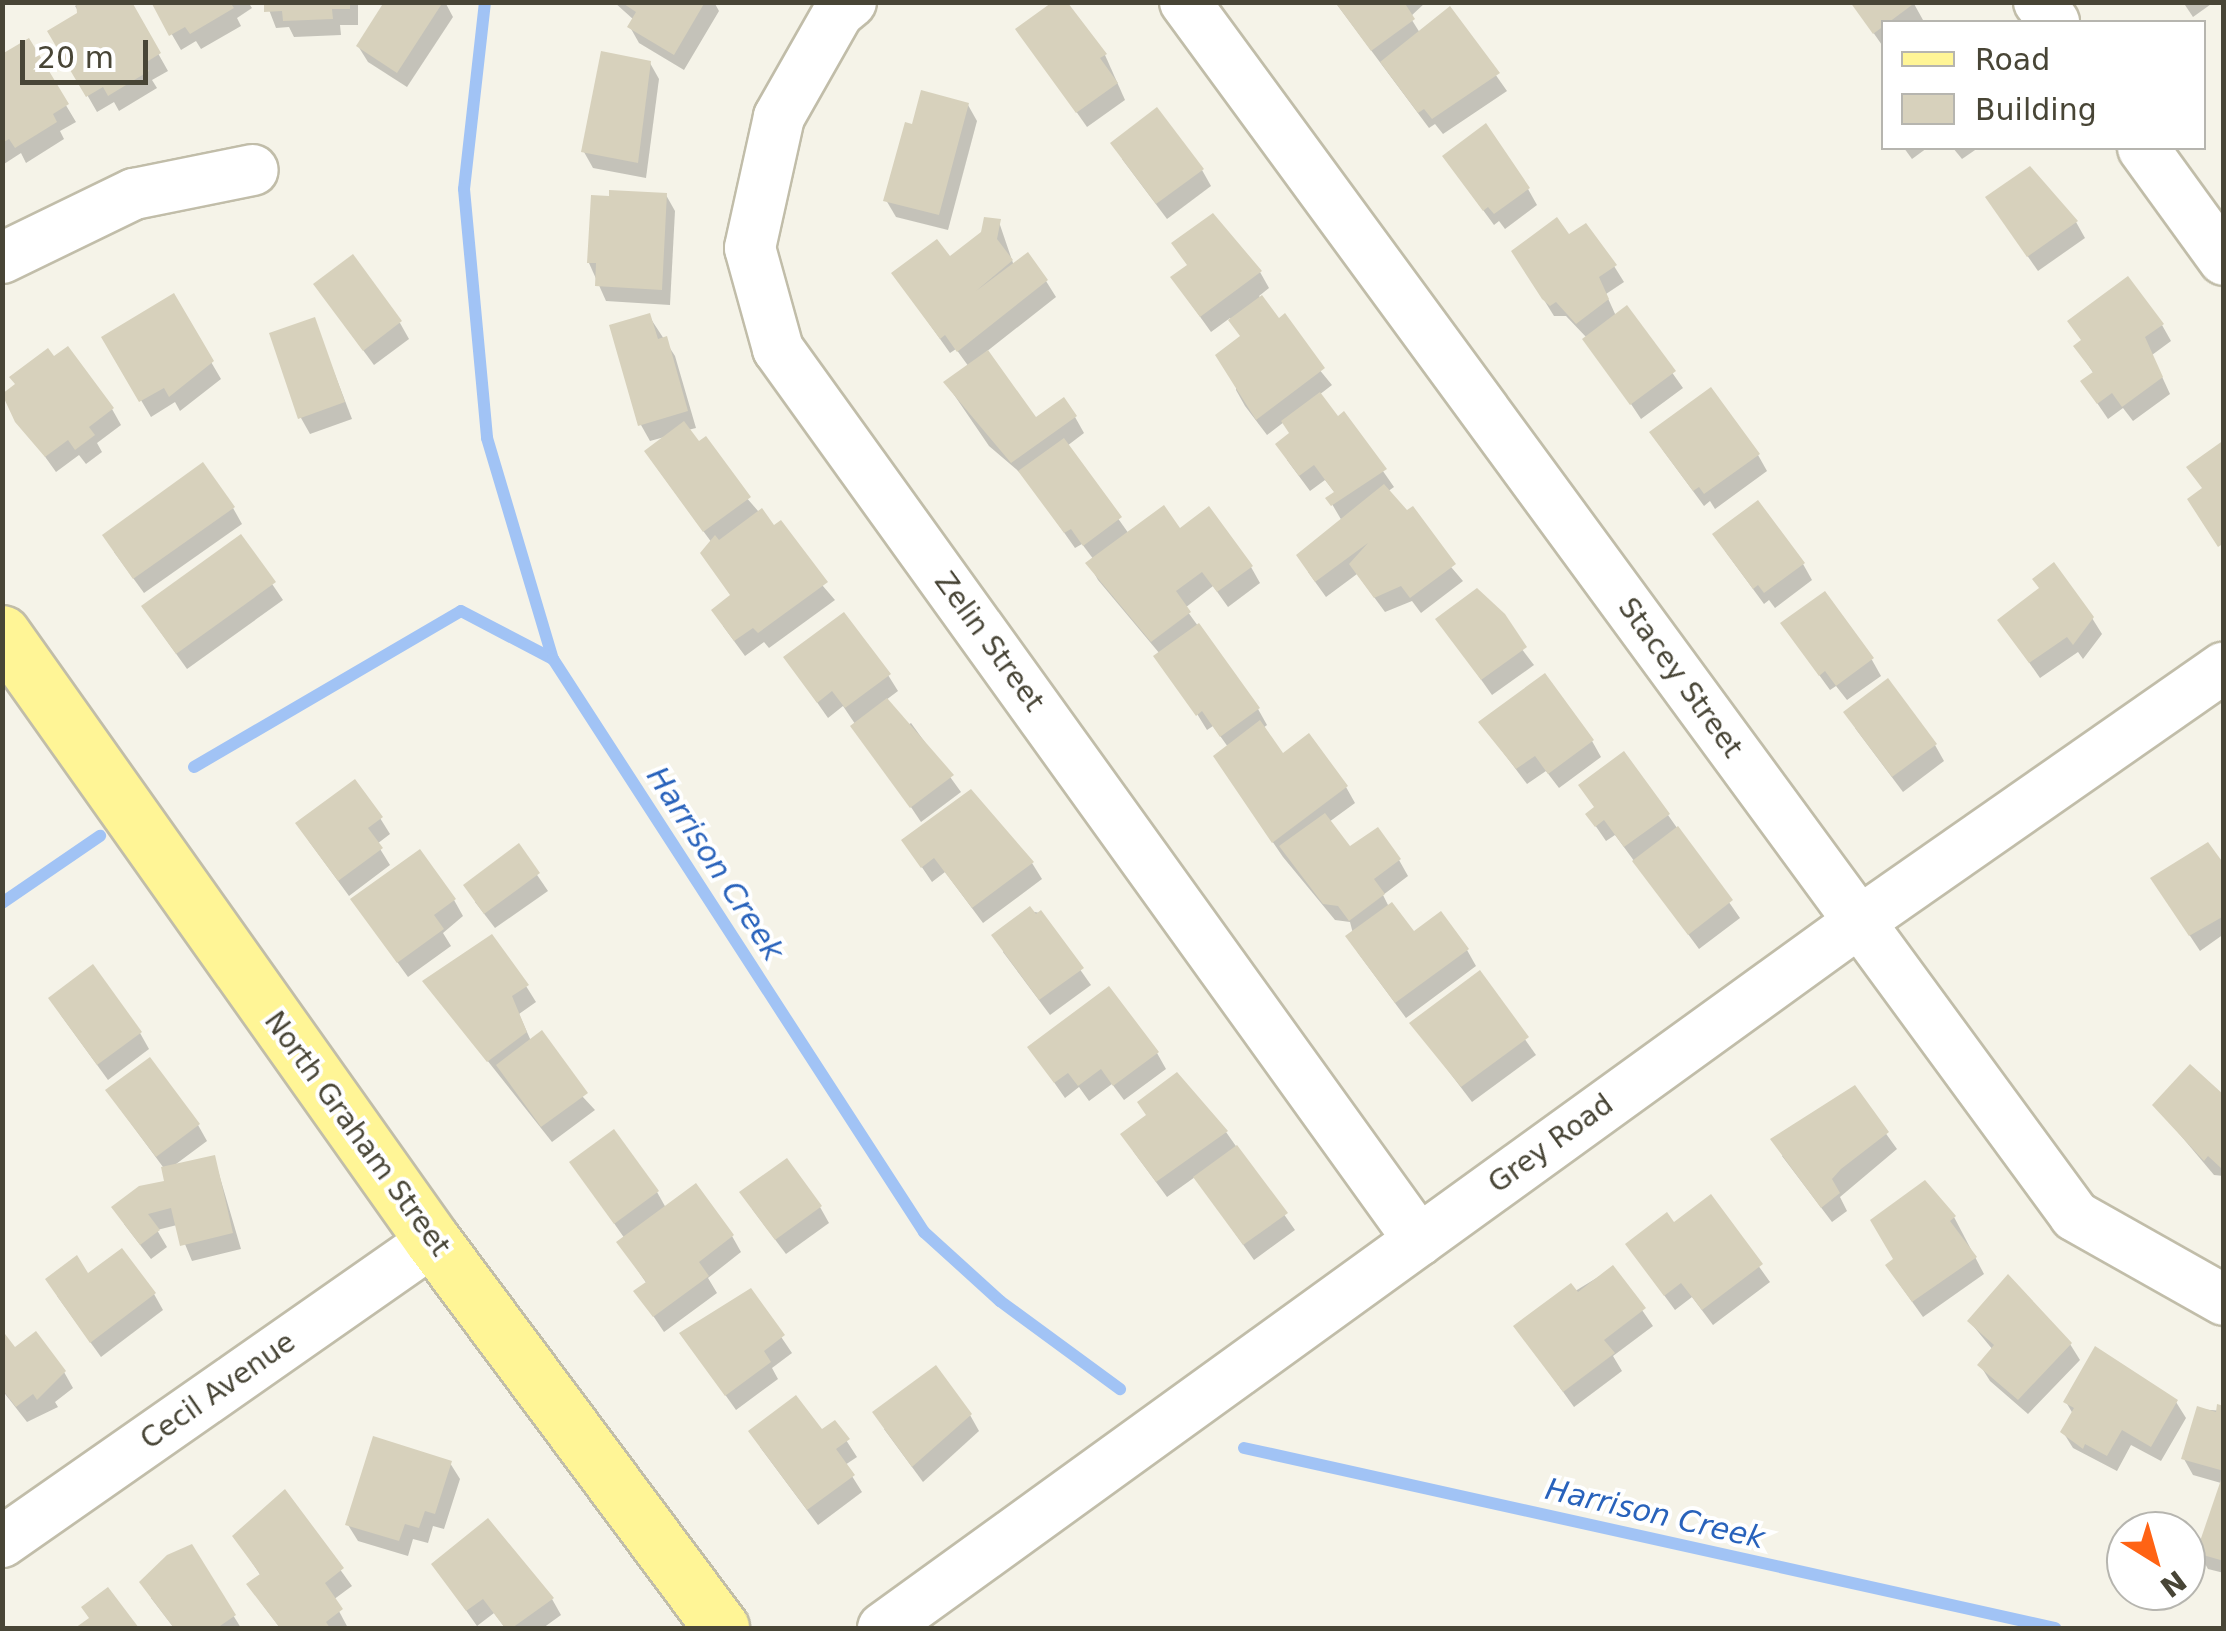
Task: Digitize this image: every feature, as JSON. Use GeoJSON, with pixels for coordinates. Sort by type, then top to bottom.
{"type":"FeatureCollection","features":[{"type":"Feature","properties":{"kind":"main road","name":"North Graham Street"},"geometry":{"type":"LineString","coordinates":[[2,633],[433,1240],[720,1628]]}},
{"type":"Feature","properties":{"kind":"street","name":"Zelin Street"},"geometry":{"type":"LineString","coordinates":[[852,2],[838,13],[779,118],[750,248],[778,348],[1419,1240]]}},
{"type":"Feature","properties":{"kind":"street","name":"Stacey Street"},"geometry":{"type":"LineString","coordinates":[[1184,2],[2075,1216],[2224,1300]]}},
{"type":"Feature","properties":{"kind":"street"},"geometry":{"type":"LineString","coordinates":[[2144,150],[2224,260]]}},
{"type":"Feature","properties":{"kind":"street"},"geometry":{"type":"LineString","coordinates":[[2,258],[134,194],[254,170]]}},
{"type":"Feature","properties":{"kind":"street","name":"Grey Road"},"geometry":{"type":"LineString","coordinates":[[883,1628],[1859,922],[2224,667]]}},
{"type":"Feature","properties":{"kind":"street","name":"Cecil Avenue"},"geometry":{"type":"LineString","coordinates":[[2,1542],[433,1240]]}},
{"type":"Feature","properties":{"kind":"building"},"geometry":{"type":"Polygon","coordinates":[[[76,2],[132,2],[161,53],[145,63],[149,71],[108,96],[103,87],[86,97],[47,31],[77,13],[76,2]]]}},
{"type":"Feature","properties":{"kind":"building"},"geometry":{"type":"Polygon","coordinates":[[[151,2],[230,2],[234,8],[190,34],[185,27],[169,36],[151,2]]]}},
{"type":"Feature","properties":{"kind":"building"},"geometry":{"type":"Polygon","coordinates":[[[264,2],[350,2],[350,9],[332,9],[333,19],[283,21],[282,11],[264,12],[264,2]]]}},
{"type":"Feature","properties":{"kind":"building"},"geometry":{"type":"Polygon","coordinates":[[[384,2],[443,2],[397,73],[356,46],[384,2]]]}},
{"type":"Feature","properties":{"kind":"building"},"geometry":{"type":"Polygon","coordinates":[[[621,2],[705,2],[674,55],[627,27],[636,12],[621,2]]]}},
{"type":"Feature","properties":{"kind":"building"},"geometry":{"type":"Polygon","coordinates":[[[1335,2],[1404,2],[1415,19],[1371,51],[1335,2]]]}},
{"type":"Feature","properties":{"kind":"building"},"geometry":{"type":"Polygon","coordinates":[[[1850,2],[1916,2],[1892,20],[1881,20],[1881,28],[1873,34],[1850,2]]]}},
{"type":"Feature","properties":{"kind":"building"},"geometry":{"type":"Polygon","coordinates":[[[1051,3],[1068,3],[1107,54],[1100,58],[1118,83],[1076,113],[1015,29],[1051,3]]]}},
{"type":"Feature","properties":{"kind":"building"},"geometry":{"type":"Polygon","coordinates":[[[1450,6],[1500,73],[1432,119],[1424,109],[1418,113],[1380,62],[1450,6]]]}},
{"type":"Feature","properties":{"kind":"building"},"geometry":{"type":"Polygon","coordinates":[[[29,38],[69,104],[53,114],[57,122],[15,148],[9,139],[2,143],[2,54],[29,38]]]}},
{"type":"Feature","properties":{"kind":"building"},"geometry":{"type":"Polygon","coordinates":[[[601,51],[651,61],[638,163],[581,152],[601,51]]]}},
{"type":"Feature","properties":{"kind":"building"},"geometry":{"type":"Polygon","coordinates":[[[921,90],[969,103],[939,215],[883,201],[905,122],[912,124],[921,90]]]}},
{"type":"Feature","properties":{"kind":"building"},"geometry":{"type":"Polygon","coordinates":[[[1157,107],[1204,169],[1156,204],[1110,143],[1157,107]]]}},
{"type":"Feature","properties":{"kind":"building"},"geometry":{"type":"Polygon","coordinates":[[[1486,123],[1530,188],[1494,214],[1488,207],[1483,211],[1442,156],[1486,123]]]}},
{"type":"Feature","properties":{"kind":"building"},"geometry":{"type":"Polygon","coordinates":[[[2030,166],[2078,221],[2027,257],[1985,197],[2030,166]]]}},
{"type":"Feature","properties":{"kind":"building"},"geometry":{"type":"Polygon","coordinates":[[[609,190],[667,193],[662,290],[595,286],[596,263],[587,263],[591,195],[609,196],[609,190]]]}},
{"type":"Feature","properties":{"kind":"building"},"geometry":{"type":"Polygon","coordinates":[[[1213,213],[1262,271],[1200,317],[1170,277],[1187,265],[1171,243],[1213,213]]]}},
{"type":"Feature","properties":{"kind":"building"},"geometry":{"type":"Polygon","coordinates":[[[984,217],[1001,219],[997,239],[1013,260],[976,291],[1028,252],[1048,280],[957,352],[945,335],[940,339],[891,273],[937,239],[950,256],[981,232],[984,217]]]}},
{"type":"Feature","properties":{"kind":"building"},"geometry":{"type":"Polygon","coordinates":[[[1557,217],[1569,234],[1586,223],[1617,265],[1599,277],[1609,299],[1576,324],[1556,302],[1550,306],[1542,299],[1511,251],[1557,217]]]}},
{"type":"Feature","properties":{"kind":"building"},"geometry":{"type":"Polygon","coordinates":[[[353,254],[402,321],[363,351],[313,284],[353,254]]]}},
{"type":"Feature","properties":{"kind":"building"},"geometry":{"type":"Polygon","coordinates":[[[2128,276],[2164,324],[2145,337],[2163,377],[2122,407],[2112,393],[2097,404],[2080,381],[2093,372],[2073,346],[2081,340],[2067,321],[2128,276]]]}},
{"type":"Feature","properties":{"kind":"building"},"geometry":{"type":"Polygon","coordinates":[[[174,293],[214,361],[169,397],[164,388],[139,402],[101,337],[174,293]]]}},
{"type":"Feature","properties":{"kind":"building"},"geometry":{"type":"Polygon","coordinates":[[[1262,295],[1279,318],[1285,313],[1325,368],[1256,420],[1215,355],[1240,336],[1228,320],[1262,295]]]}},
{"type":"Feature","properties":{"kind":"building"},"geometry":{"type":"Polygon","coordinates":[[[1627,305],[1676,371],[1630,405],[1582,339],[1627,305]]]}},
{"type":"Feature","properties":{"kind":"building"},"geometry":{"type":"Polygon","coordinates":[[[650,313],[658,339],[667,336],[688,411],[638,426],[609,325],[650,313]]]}},
{"type":"Feature","properties":{"kind":"building"},"geometry":{"type":"Polygon","coordinates":[[[315,317],[345,402],[298,419],[269,333],[315,317]]]}},
{"type":"Feature","properties":{"kind":"building"},"geometry":{"type":"Polygon","coordinates":[[[68,346],[114,408],[89,427],[95,435],[75,450],[68,440],[45,457],[15,422],[2,394],[15,384],[9,377],[48,348],[54,356],[68,346]]]}},
{"type":"Feature","properties":{"kind":"building"},"geometry":{"type":"Polygon","coordinates":[[[988,350],[1036,417],[1064,397],[1077,416],[1011,463],[943,382],[988,350]]]}},
{"type":"Feature","properties":{"kind":"building"},"geometry":{"type":"Polygon","coordinates":[[[1711,387],[1760,454],[1704,494],[1699,487],[1693,491],[1649,432],[1711,387]]]}},
{"type":"Feature","properties":{"kind":"building"},"geometry":{"type":"Polygon","coordinates":[[[1320,392],[1338,416],[1344,411],[1387,469],[1331,506],[1325,498],[1334,492],[1314,465],[1299,476],[1275,444],[1289,433],[1281,421],[1320,392]]]}},
{"type":"Feature","properties":{"kind":"building"},"geometry":{"type":"Polygon","coordinates":[[[684,421],[699,441],[706,436],[751,497],[703,532],[644,451],[684,421]]]}},
{"type":"Feature","properties":{"kind":"building"},"geometry":{"type":"Polygon","coordinates":[[[1064,438],[1122,517],[1083,546],[1071,529],[1064,533],[1018,471],[1064,438]]]}},
{"type":"Feature","properties":{"kind":"building"},"geometry":{"type":"Polygon","coordinates":[[[2224,440],[2224,543],[2218,547],[2187,499],[2202,488],[2186,467],[2224,440]]]}},
{"type":"Feature","properties":{"kind":"building"},"geometry":{"type":"Polygon","coordinates":[[[203,462],[235,507],[133,579],[102,535],[203,462]]]}},
{"type":"Feature","properties":{"kind":"building"},"geometry":{"type":"Polygon","coordinates":[[[1384,484],[1407,510],[1413,506],[1456,564],[1410,598],[1401,586],[1374,598],[1349,564],[1368,543],[1315,582],[1296,555],[1384,484]]]}},
{"type":"Feature","properties":{"kind":"building"},"geometry":{"type":"Polygon","coordinates":[[[1758,500],[1805,563],[1764,593],[1758,585],[1753,589],[1712,534],[1758,500]]]}},
{"type":"Feature","properties":{"kind":"building"},"geometry":{"type":"Polygon","coordinates":[[[1164,505],[1180,528],[1209,506],[1253,566],[1217,592],[1202,572],[1176,591],[1191,612],[1151,642],[1085,563],[1164,505]]]}},
{"type":"Feature","properties":{"kind":"building"},"geometry":{"type":"Polygon","coordinates":[[[762,508],[774,525],[781,520],[828,582],[758,633],[753,628],[734,641],[711,610],[730,595],[700,553],[715,535],[719,540],[762,508]]]}},
{"type":"Feature","properties":{"kind":"building"},"geometry":{"type":"Polygon","coordinates":[[[241,534],[276,582],[176,654],[141,606],[241,534]]]}},
{"type":"Feature","properties":{"kind":"building"},"geometry":{"type":"Polygon","coordinates":[[[2054,562],[2094,617],[2073,645],[2067,637],[2029,663],[1997,620],[2039,588],[2032,579],[2054,562]]]}},
{"type":"Feature","properties":{"kind":"building"},"geometry":{"type":"Polygon","coordinates":[[[1477,588],[1505,614],[1527,647],[1481,680],[1435,619],[1477,588]]]}},
{"type":"Feature","properties":{"kind":"building"},"geometry":{"type":"Polygon","coordinates":[[[1825,591],[1874,658],[1836,686],[1825,671],[1819,676],[1780,623],[1825,591]]]}},
{"type":"Feature","properties":{"kind":"building"},"geometry":{"type":"Polygon","coordinates":[[[844,612],[891,674],[845,708],[832,691],[817,703],[783,657],[844,612]]]}},
{"type":"Feature","properties":{"kind":"building"},"geometry":{"type":"Polygon","coordinates":[[[1199,623],[1260,708],[1220,737],[1202,711],[1196,716],[1153,656],[1199,623]]]}},
{"type":"Feature","properties":{"kind":"building"},"geometry":{"type":"Polygon","coordinates":[[[1545,673],[1594,740],[1548,774],[1535,756],[1516,769],[1478,722],[1545,673]]]}},
{"type":"Feature","properties":{"kind":"building"},"geometry":{"type":"Polygon","coordinates":[[[1888,678],[1937,744],[1892,777],[1843,712],[1888,678]]]}},
{"type":"Feature","properties":{"kind":"building"},"geometry":{"type":"Polygon","coordinates":[[[887,698],[954,775],[910,808],[850,726],[887,698]]]}},
{"type":"Feature","properties":{"kind":"building"},"geometry":{"type":"Polygon","coordinates":[[[1260,720],[1283,753],[1309,733],[1348,786],[1272,843],[1213,756],[1260,720]]]}},
{"type":"Feature","properties":{"kind":"building"},"geometry":{"type":"Polygon","coordinates":[[[1624,751],[1670,814],[1624,847],[1604,820],[1595,827],[1585,814],[1594,807],[1578,785],[1624,751]]]}},
{"type":"Feature","properties":{"kind":"building"},"geometry":{"type":"Polygon","coordinates":[[[355,779],[383,817],[368,828],[383,848],[338,881],[295,823],[355,779]]]}},
{"type":"Feature","properties":{"kind":"building"},"geometry":{"type":"Polygon","coordinates":[[[971,789],[1034,862],[972,908],[934,858],[921,868],[901,840],[971,789]]]}},
{"type":"Feature","properties":{"kind":"building"},"geometry":{"type":"Polygon","coordinates":[[[1325,813],[1350,846],[1378,827],[1401,859],[1374,879],[1385,894],[1349,921],[1338,906],[1323,904],[1279,846],[1325,813]]]}},
{"type":"Feature","properties":{"kind":"building"},"geometry":{"type":"Polygon","coordinates":[[[1678,826],[1733,900],[1688,935],[1632,861],[1678,826]]]}},
{"type":"Feature","properties":{"kind":"building"},"geometry":{"type":"Polygon","coordinates":[[[2208,842],[2224,864],[2224,916],[2189,936],[2150,878],[2208,842]]]}},
{"type":"Feature","properties":{"kind":"building"},"geometry":{"type":"Polygon","coordinates":[[[519,843],[540,873],[484,914],[463,885],[519,843]]]}},
{"type":"Feature","properties":{"kind":"building"},"geometry":{"type":"Polygon","coordinates":[[[420,849],[456,899],[434,915],[444,929],[397,963],[350,899],[420,849]]]}},
{"type":"Feature","properties":{"kind":"building"},"geometry":{"type":"Polygon","coordinates":[[[1392,902],[1414,931],[1441,911],[1469,949],[1395,1003],[1345,936],[1392,902]]]}},
{"type":"Feature","properties":{"kind":"building"},"geometry":{"type":"Polygon","coordinates":[[[1030,906],[1036,914],[1041,910],[1084,968],[1039,1000],[991,935],[1030,906]]]}},
{"type":"Feature","properties":{"kind":"building"},"geometry":{"type":"Polygon","coordinates":[[[492,934],[529,985],[512,996],[527,1032],[487,1062],[422,981],[492,934]]]}},
{"type":"Feature","properties":{"kind":"building"},"geometry":{"type":"Polygon","coordinates":[[[93,964],[142,1032],[97,1065],[48,998],[93,964]]]}},
{"type":"Feature","properties":{"kind":"building"},"geometry":{"type":"Polygon","coordinates":[[[1480,970],[1529,1037],[1461,1087],[1409,1023],[1480,970]]]}},
{"type":"Feature","properties":{"kind":"building"},"geometry":{"type":"Polygon","coordinates":[[[1109,986],[1159,1052],[1113,1086],[1101,1069],[1078,1086],[1068,1073],[1054,1083],[1027,1047],[1109,986]]]}},
{"type":"Feature","properties":{"kind":"building"},"geometry":{"type":"Polygon","coordinates":[[[542,1030],[588,1093],[541,1127],[496,1065],[542,1030]]]}},
{"type":"Feature","properties":{"kind":"building"},"geometry":{"type":"Polygon","coordinates":[[[150,1057],[200,1124],[156,1157],[105,1090],[150,1057]]]}},
{"type":"Feature","properties":{"kind":"building"},"geometry":{"type":"Polygon","coordinates":[[[2190,1064],[2224,1095],[2222,1169],[2208,1156],[2204,1161],[2152,1105],[2190,1064]]]}},
{"type":"Feature","properties":{"kind":"building"},"geometry":{"type":"Polygon","coordinates":[[[1177,1072],[1228,1131],[1156,1182],[1120,1134],[1146,1115],[1137,1102],[1177,1072]]]}},
{"type":"Feature","properties":{"kind":"building"},"geometry":{"type":"Polygon","coordinates":[[[1855,1085],[1889,1132],[1832,1179],[1840,1193],[1821,1208],[1770,1139],[1855,1085]]]}},
{"type":"Feature","properties":{"kind":"building"},"geometry":{"type":"Polygon","coordinates":[[[614,1129],[659,1191],[614,1224],[569,1162],[614,1129]]]}},
{"type":"Feature","properties":{"kind":"building"},"geometry":{"type":"Polygon","coordinates":[[[1237,1145],[1288,1213],[1243,1245],[1193,1177],[1237,1145]]]}},
{"type":"Feature","properties":{"kind":"building"},"geometry":{"type":"Polygon","coordinates":[[[215,1155],[233,1233],[180,1246],[171,1208],[148,1214],[160,1230],[140,1245],[111,1207],[139,1186],[164,1181],[161,1167],[215,1155]]]}},
{"type":"Feature","properties":{"kind":"building"},"geometry":{"type":"Polygon","coordinates":[[[787,1158],[822,1206],[775,1240],[739,1192],[787,1158]]]}},
{"type":"Feature","properties":{"kind":"building"},"geometry":{"type":"Polygon","coordinates":[[[1925,1180],[1956,1216],[1950,1221],[1977,1257],[1912,1302],[1885,1265],[1893,1259],[1870,1220],[1925,1180]]]}},
{"type":"Feature","properties":{"kind":"building"},"geometry":{"type":"Polygon","coordinates":[[[696,1183],[734,1235],[699,1262],[709,1276],[653,1317],[633,1291],[646,1282],[616,1242],[696,1183]]]}},
{"type":"Feature","properties":{"kind":"building"},"geometry":{"type":"Polygon","coordinates":[[[1711,1194],[1763,1264],[1702,1310],[1681,1283],[1664,1296],[1625,1244],[1667,1212],[1674,1222],[1711,1194]]]}},
{"type":"Feature","properties":{"kind":"building"},"geometry":{"type":"Polygon","coordinates":[[[122,1248],[156,1293],[90,1343],[45,1279],[77,1255],[88,1273],[122,1248]]]}},
{"type":"Feature","properties":{"kind":"building"},"geometry":{"type":"Polygon","coordinates":[[[1613,1265],[1646,1308],[1604,1340],[1615,1353],[1563,1392],[1513,1326],[1571,1283],[1578,1292],[1613,1265]]]}},
{"type":"Feature","properties":{"kind":"building"},"geometry":{"type":"Polygon","coordinates":[[[2008,1274],[2072,1343],[2018,1400],[1977,1365],[1994,1345],[1967,1321],[2008,1274]]]}},
{"type":"Feature","properties":{"kind":"building"},"geometry":{"type":"Polygon","coordinates":[[[751,1288],[785,1335],[764,1351],[771,1362],[725,1396],[679,1333],[751,1288]]]}},
{"type":"Feature","properties":{"kind":"building"},"geometry":{"type":"Polygon","coordinates":[[[2,1330],[15,1347],[36,1331],[66,1371],[37,1400],[33,1394],[16,1407],[2,1389],[2,1330]]]}},
{"type":"Feature","properties":{"kind":"building"},"geometry":{"type":"Polygon","coordinates":[[[2095,1346],[2178,1400],[2151,1447],[2122,1430],[2107,1456],[2085,1444],[2083,1449],[2060,1432],[2074,1408],[2063,1402],[2095,1346]]]}},
{"type":"Feature","properties":{"kind":"building"},"geometry":{"type":"Polygon","coordinates":[[[936,1365],[972,1414],[912,1467],[872,1412],[936,1365]]]}},
{"type":"Feature","properties":{"kind":"building"},"geometry":{"type":"Polygon","coordinates":[[[796,1395],[822,1429],[835,1420],[850,1439],[836,1449],[855,1475],[807,1510],[748,1431],[796,1395]]]}},
{"type":"Feature","properties":{"kind":"building"},"geometry":{"type":"Polygon","coordinates":[[[2217,1404],[2224,1406],[2224,1471],[2181,1459],[2197,1406],[2216,1412],[2217,1404]]]}},
{"type":"Feature","properties":{"kind":"building"},"geometry":{"type":"Polygon","coordinates":[[[373,1436],[452,1461],[435,1514],[425,1511],[419,1528],[405,1524],[399,1541],[345,1525],[373,1436]]]}},
{"type":"Feature","properties":{"kind":"building"},"geometry":{"type":"Polygon","coordinates":[[[2224,1471],[2224,1561],[2206,1556],[2206,1524],[2224,1471]]]}},
{"type":"Feature","properties":{"kind":"building"},"geometry":{"type":"Polygon","coordinates":[[[285,1489],[344,1568],[325,1583],[343,1609],[326,1622],[330,1628],[280,1628],[246,1584],[260,1574],[232,1536],[285,1489]]]}},
{"type":"Feature","properties":{"kind":"building"},"geometry":{"type":"Polygon","coordinates":[[[488,1518],[554,1598],[512,1628],[505,1628],[483,1599],[466,1611],[431,1564],[488,1518]]]}},
{"type":"Feature","properties":{"kind":"building"},"geometry":{"type":"Polygon","coordinates":[[[192,1544],[236,1615],[217,1628],[174,1628],[139,1582],[167,1555],[192,1544]]]}},
{"type":"Feature","properties":{"kind":"building"},"geometry":{"type":"Polygon","coordinates":[[[108,1587],[139,1628],[75,1628],[89,1618],[81,1607],[108,1587]]]}},
{"type":"Feature","properties":{"kind":"waterway"},"geometry":{"type":"LineString","coordinates":[[485,2],[464,189],[487,438],[553,659]]}},
{"type":"Feature","properties":{"kind":"waterway","name":"Harrison Creek"},"geometry":{"type":"LineString","coordinates":[[194,767],[461,611],[553,659],[924,1232],[1000,1301],[1120,1389]]}},
{"type":"Feature","properties":{"kind":"waterway","name":"Harrison Creek"},"geometry":{"type":"LineString","coordinates":[[2,903],[100,836]]}},
{"type":"Feature","properties":{"kind":"waterway","name":"Harrison Creek"},"geometry":{"type":"LineString","coordinates":[[1244,1448],[2055,1628]]}}]}
